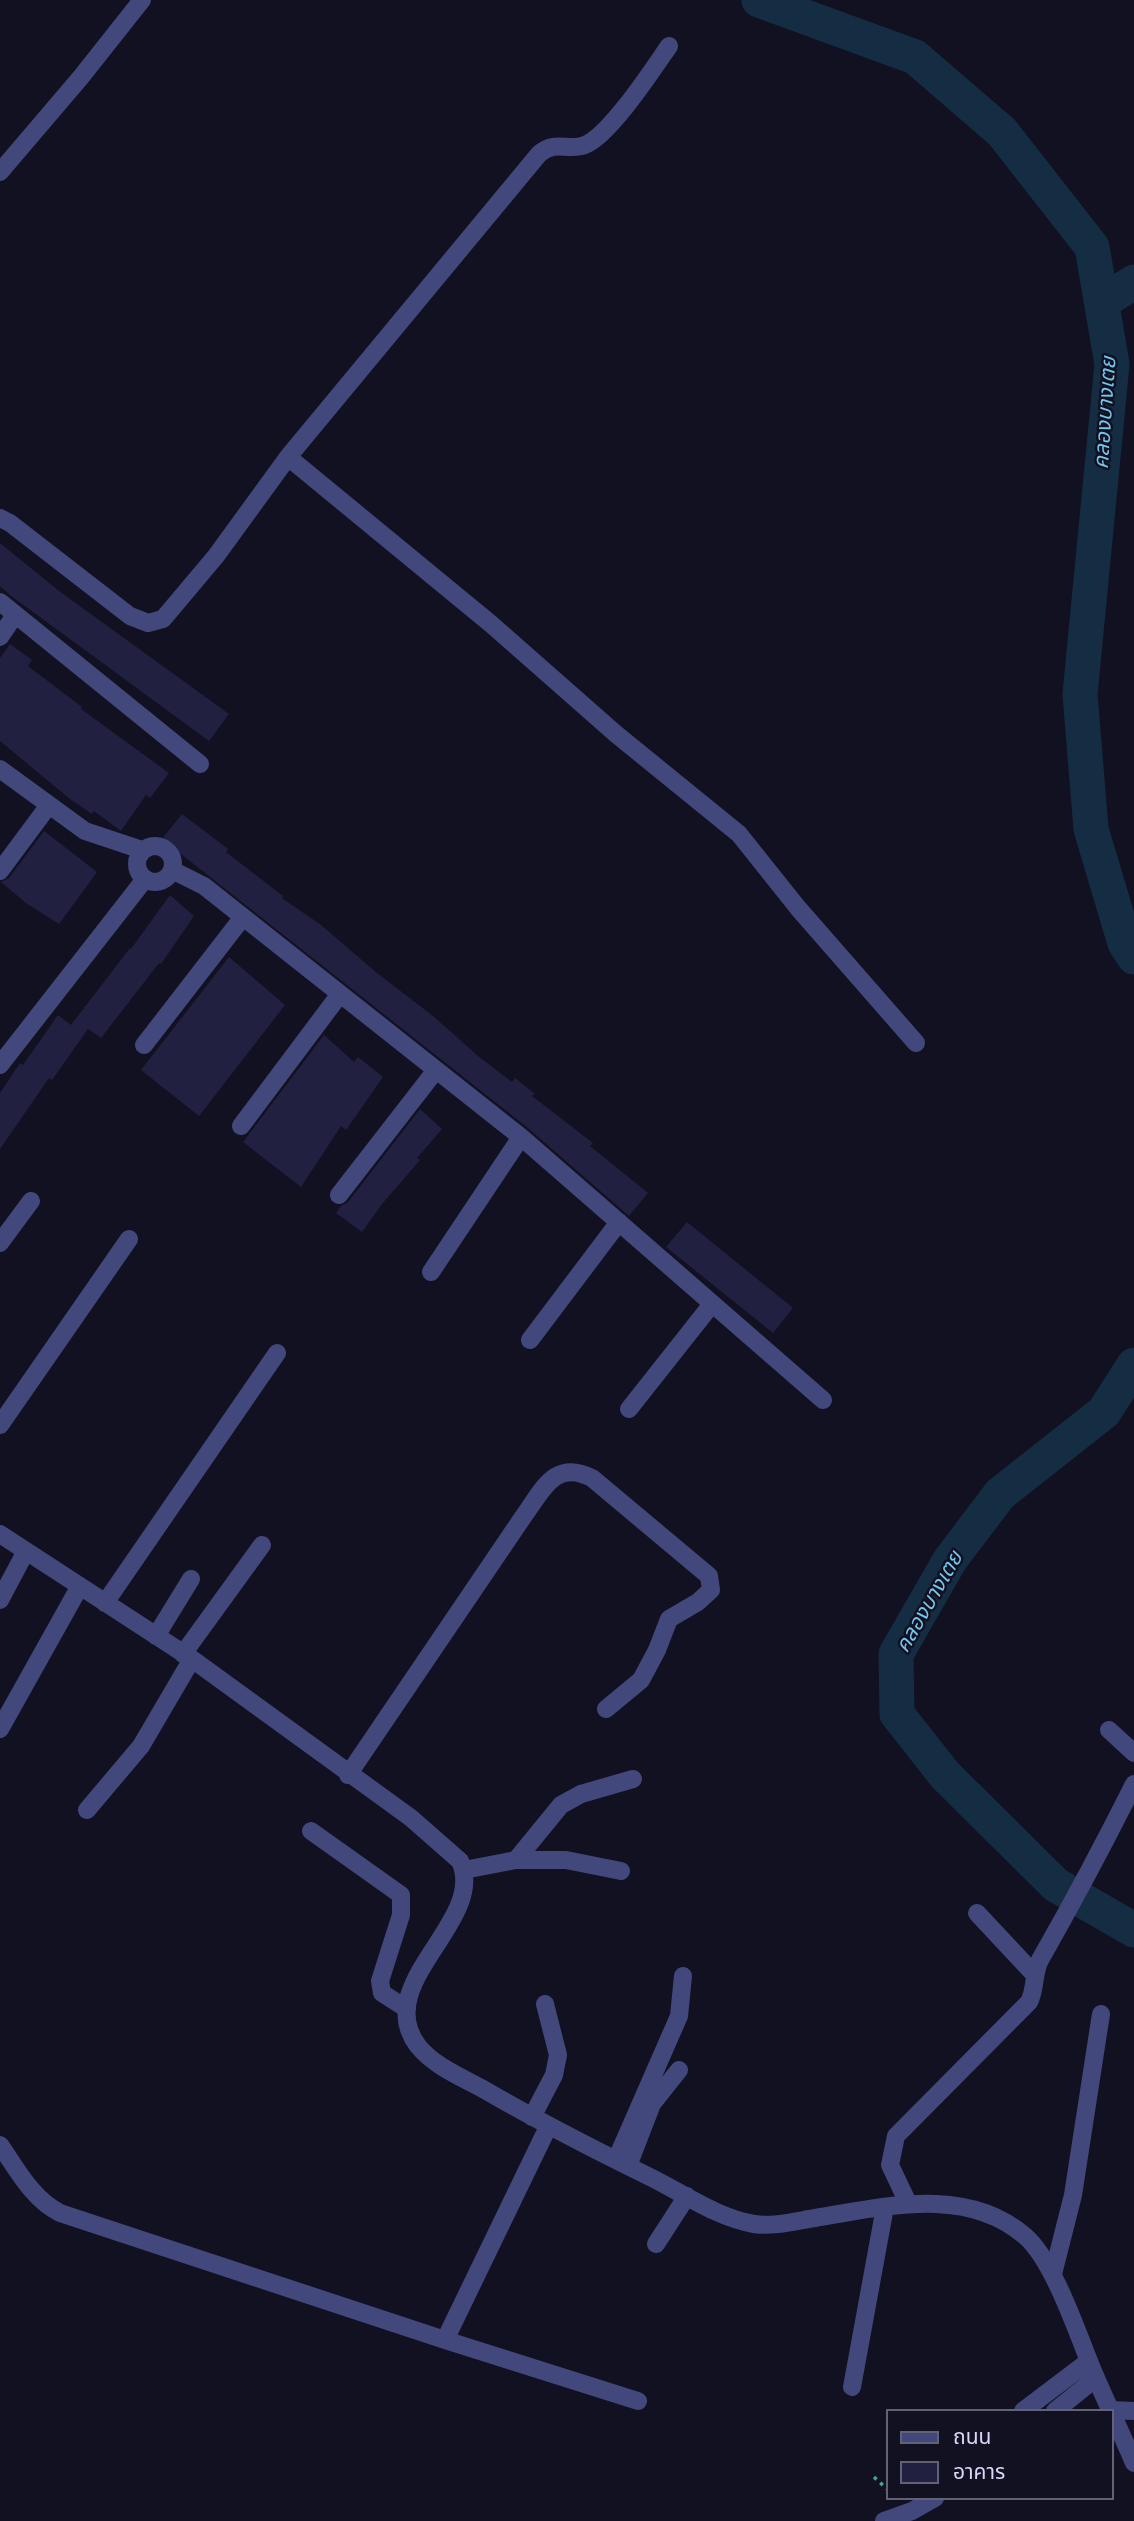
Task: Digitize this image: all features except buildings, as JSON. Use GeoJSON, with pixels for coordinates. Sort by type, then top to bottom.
{"type":"FeatureCollection","features":[{"type":"Feature","properties":{"kind":"street"},"geometry":{"type":"LineString","coordinates":[[0,172],[142,0]]}},
{"type":"Feature","properties":{"kind":"street"},"geometry":{"type":"LineString","coordinates":[[0,518],[130,616],[148,623],[163,619],[215,556],[288,457],[539,154],[554,145],[588,144],[638,91],[669,46]]}},
{"type":"Feature","properties":{"kind":"street"},"geometry":{"type":"LineString","coordinates":[[288,457],[481,615],[616,734],[738,834],[798,908],[916,1043]]}},
{"type":"Feature","properties":{"kind":"street"},"geometry":{"type":"LineString","coordinates":[[0,602],[200,764]]}},
{"type":"Feature","properties":{"kind":"street"},"geometry":{"type":"LineString","coordinates":[[0,637],[15,615]]}},
{"type":"Feature","properties":{"kind":"street"},"geometry":{"type":"LineString","coordinates":[[0,769],[85,831],[142,850]]}},
{"type":"Feature","properties":{"kind":"street"},"geometry":{"type":"LineString","coordinates":[[0,871],[49,804]]}},
{"type":"Feature","properties":{"kind":"street"},"geometry":{"type":"LineString","coordinates":[[157,845],[170,854],[172,870],[161,881],[145,879],[136,866],[142,850],[157,845]]}},
{"type":"Feature","properties":{"kind":"street"},"geometry":{"type":"LineString","coordinates":[[172,870],[204,886],[521,1137],[822,1400]]}},
{"type":"Feature","properties":{"kind":"street"},"geometry":{"type":"LineString","coordinates":[[0,1065],[145,879]]}},
{"type":"Feature","properties":{"kind":"street"},"geometry":{"type":"LineString","coordinates":[[145,1045],[243,916]]}},
{"type":"Feature","properties":{"kind":"street"},"geometry":{"type":"LineString","coordinates":[[241,1126],[340,994]]}},
{"type":"Feature","properties":{"kind":"street"},"geometry":{"type":"LineString","coordinates":[[339,1195],[436,1070]]}},
{"type":"Feature","properties":{"kind":"street"},"geometry":{"type":"LineString","coordinates":[[431,1272],[521,1137]]}},
{"type":"Feature","properties":{"kind":"street"},"geometry":{"type":"LineString","coordinates":[[0,1243],[31,1201]]}},
{"type":"Feature","properties":{"kind":"street"},"geometry":{"type":"LineString","coordinates":[[530,1340],[619,1222]]}},
{"type":"Feature","properties":{"kind":"street"},"geometry":{"type":"LineString","coordinates":[[0,1425],[129,1239]]}},
{"type":"Feature","properties":{"kind":"street"},"geometry":{"type":"LineString","coordinates":[[629,1409],[712,1304]]}},
{"type":"Feature","properties":{"kind":"street"},"geometry":{"type":"LineString","coordinates":[[105,1603],[277,1353]]}},
{"type":"Feature","properties":{"kind":"street"},"geometry":{"type":"LineString","coordinates":[[348,1775],[523,1517],[548,1484],[559,1474],[569,1470],[592,1478],[709,1576],[711,1590],[698,1602],[669,1619],[641,1680],[606,1709]]}},
{"type":"Feature","properties":{"kind":"street"},"geometry":{"type":"LineString","coordinates":[[0,1534],[187,1656],[411,1818],[460,1861],[465,1884],[461,1902],[423,1966],[407,2008],[408,2023],[417,2045],[434,2062],[548,2127],[713,2210],[755,2224],[792,2222],[908,2203],[958,2205],[1000,2220],[1027,2237],[1053,2274],[1111,2409]]}},
{"type":"Feature","properties":{"kind":"street"},"geometry":{"type":"LineString","coordinates":[[87,1810],[141,1746],[187,1656],[262,1545]]}},
{"type":"Feature","properties":{"kind":"street"},"geometry":{"type":"LineString","coordinates":[[0,1600],[26,1551]]}},
{"type":"Feature","properties":{"kind":"street"},"geometry":{"type":"LineString","coordinates":[[156,1636],[191,1579]]}},
{"type":"Feature","properties":{"kind":"street"},"geometry":{"type":"LineString","coordinates":[[0,1729],[80,1586]]}},
{"type":"Feature","properties":{"kind":"street"},"geometry":{"type":"LineString","coordinates":[[1109,1730],[1134,1753]]}},
{"type":"Feature","properties":{"kind":"street"},"geometry":{"type":"LineString","coordinates":[[516,1860],[561,1805],[581,1794],[633,1779]]}},
{"type":"Feature","properties":{"kind":"street"},"geometry":{"type":"LineString","coordinates":[[908,2203],[890,2165],[896,2136],[1024,2009],[1033,1993],[1038,1963],[1099,1856],[1134,1784]]}},
{"type":"Feature","properties":{"kind":"street"},"geometry":{"type":"LineString","coordinates":[[311,1831],[401,1895],[401,1915],[380,1987],[382,1993],[407,2008]]}},
{"type":"Feature","properties":{"kind":"street"},"geometry":{"type":"LineString","coordinates":[[464,1870],[516,1860],[566,1860],[621,1871]]}},
{"type":"Feature","properties":{"kind":"street"},"geometry":{"type":"LineString","coordinates":[[977,1913],[1035,1975]]}},
{"type":"Feature","properties":{"kind":"street"},"geometry":{"type":"LineString","coordinates":[[622,2163],[679,2016],[683,1976]]}},
{"type":"Feature","properties":{"kind":"street"},"geometry":{"type":"LineString","coordinates":[[532,2117],[554,2075],[558,2055],[545,2004]]}},
{"type":"Feature","properties":{"kind":"street"},"geometry":{"type":"LineString","coordinates":[[1053,2274],[1073,2195],[1101,2014]]}},
{"type":"Feature","properties":{"kind":"street"},"geometry":{"type":"LineString","coordinates":[[622,2163],[652,2104],[679,2070]]}},
{"type":"Feature","properties":{"kind":"street"},"geometry":{"type":"LineString","coordinates":[[445,2340],[548,2127]]}},
{"type":"Feature","properties":{"kind":"street"},"geometry":{"type":"LineString","coordinates":[[0,2145],[45,2205],[60,2213],[638,2401]]}},
{"type":"Feature","properties":{"kind":"street"},"geometry":{"type":"LineString","coordinates":[[656,2244],[687,2196]]}},
{"type":"Feature","properties":{"kind":"street"},"geometry":{"type":"LineString","coordinates":[[852,2387],[885,2207]]}},
{"type":"Feature","properties":{"kind":"street"},"geometry":{"type":"LineString","coordinates":[[1026,2409],[1089,2361]]}},
{"type":"Feature","properties":{"kind":"street"},"geometry":{"type":"LineString","coordinates":[[1057,2409],[1096,2378]]}},
{"type":"Feature","properties":{"kind":"street"},"geometry":{"type":"LineString","coordinates":[[1113,2410],[1134,2411]]}},
{"type":"Feature","properties":{"kind":"street"},"geometry":{"type":"LineString","coordinates":[[1113,2415],[1134,2463]]}},
{"type":"Feature","properties":{"kind":"street"},"geometry":{"type":"LineString","coordinates":[[884,2521],[912,2511],[931,2500]]}},
{"type":"Feature","properties":{"kind":"path"},"geometry":{"type":"LineString","coordinates":[[874,2477],[886,2488]]}},
{"type":"Feature","properties":{"kind":"waterway","name":"คลองบางเตย"},"geometry":{"type":"LineString","coordinates":[[759,0],[915,57],[1002,132],[1092,247],[1112,364],[1080,694],[1091,829],[1125,943],[1134,957]]}},
{"type":"Feature","properties":{"kind":"waterway"},"geometry":{"type":"LineString","coordinates":[[1102,302],[1134,282]]}},
{"type":"Feature","properties":{"kind":"waterway","name":"คลองบางเตย"},"geometry":{"type":"LineString","coordinates":[[1134,1365],[1104,1412],[1000,1494],[950,1560],[896,1654],[897,1714],[945,1775],[1056,1885],[1134,1930]]}}]}
